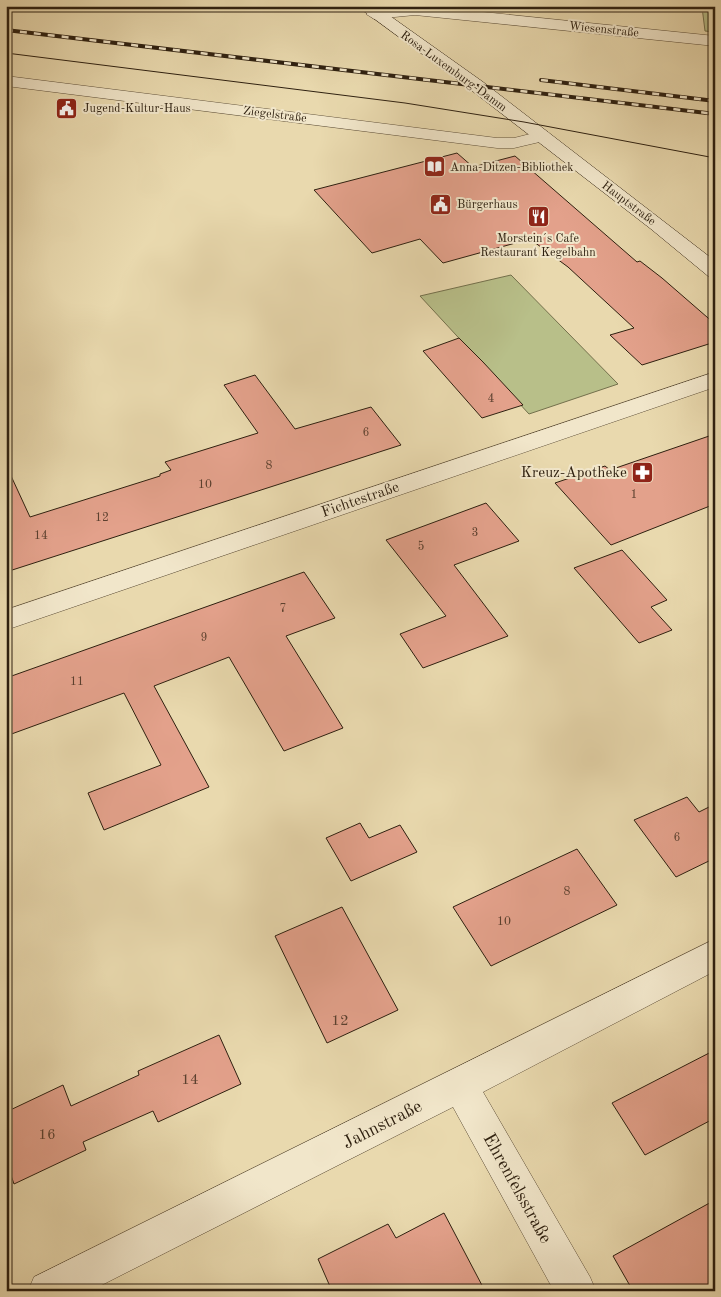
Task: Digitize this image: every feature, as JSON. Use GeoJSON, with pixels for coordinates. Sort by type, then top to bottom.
{"type":"FeatureCollection","features":[{"type":"Feature","properties":{"kind":"street","name":"Wiesenstraße"},"geometry":{"type":"LineString","coordinates":[[370,10],[423,10],[715,41]]}},
{"type":"Feature","properties":{"kind":"street","name":"Rosa-Luxemburg-Damm"},"geometry":{"type":"LineString","coordinates":[[370,10],[477,86],[542,136]]}},
{"type":"Feature","properties":{"kind":"street","name":"Ziegelstraße"},"geometry":{"type":"LineString","coordinates":[[6,81],[497,143],[514,143],[542,136]]}},
{"type":"Feature","properties":{"kind":"street","name":"Hauptstraße"},"geometry":{"type":"LineString","coordinates":[[542,136],[658,225],[715,272]]}},
{"type":"Feature","properties":{"kind":"street","name":"Fichtestraße"},"geometry":{"type":"LineString","coordinates":[[6,620],[715,378]]}},
{"type":"Feature","properties":{"kind":"street","name":"Jahnstraße"},"geometry":{"type":"LineString","coordinates":[[48,1291],[460,1085],[715,954]]}},
{"type":"Feature","properties":{"kind":"street","name":"Ehrenfelsstraße"},"geometry":{"type":"LineString","coordinates":[[460,1085],[576,1291]]}},
{"type":"Feature","properties":{"kind":"green space"},"geometry":{"type":"Polygon","coordinates":[[[693,6],[715,6],[715,32],[705,31],[702,7],[693,6]]]}},
{"type":"Feature","properties":{"kind":"green space"},"geometry":{"type":"Polygon","coordinates":[[[511,275],[618,384],[529,414],[420,296],[511,275]]]}},
{"type":"Feature","properties":{"kind":"building"},"geometry":{"type":"Polygon","coordinates":[[[457,153],[473,167],[515,156],[637,262],[640,261],[662,278],[715,324],[715,342],[642,365],[610,335],[634,328],[568,267],[530,239],[443,263],[420,239],[372,253],[314,190],[457,153]]]}},
{"type":"Feature","properties":{"kind":"building"},"geometry":{"type":"Polygon","coordinates":[[[459,338],[523,405],[482,418],[423,351],[459,338]]]}},
{"type":"Feature","properties":{"kind":"building"},"geometry":{"type":"Polygon","coordinates":[[[255,375],[295,429],[371,407],[401,445],[6,572],[6,465],[30,517],[160,476],[160,474],[171,470],[165,462],[258,433],[224,385],[255,375]]]}},
{"type":"Feature","properties":{"kind":"building"},"geometry":{"type":"Polygon","coordinates":[[[715,434],[715,504],[611,545],[555,483],[605,466],[610,470],[715,434]]]}},
{"type":"Feature","properties":{"kind":"building"},"geometry":{"type":"Polygon","coordinates":[[[486,503],[519,541],[454,565],[508,636],[423,668],[400,634],[446,616],[386,540],[486,503]]]}},
{"type":"Feature","properties":{"kind":"building"},"geometry":{"type":"Polygon","coordinates":[[[622,550],[667,600],[651,607],[672,630],[639,643],[574,568],[622,550]]]}},
{"type":"Feature","properties":{"kind":"building"},"geometry":{"type":"Polygon","coordinates":[[[304,572],[335,618],[286,636],[343,728],[284,751],[229,657],[154,686],[209,787],[104,830],[88,793],[161,765],[124,693],[6,736],[6,678],[304,572]]]}},
{"type":"Feature","properties":{"kind":"building"},"geometry":{"type":"Polygon","coordinates":[[[687,797],[699,812],[715,804],[715,858],[676,877],[634,820],[687,797]]]}},
{"type":"Feature","properties":{"kind":"building"},"geometry":{"type":"Polygon","coordinates":[[[360,823],[369,838],[400,825],[417,852],[351,881],[326,838],[360,823]]]}},
{"type":"Feature","properties":{"kind":"building"},"geometry":{"type":"Polygon","coordinates":[[[577,849],[617,905],[491,966],[453,907],[577,849]]]}},
{"type":"Feature","properties":{"kind":"building"},"geometry":{"type":"Polygon","coordinates":[[[342,907],[398,1010],[327,1043],[275,936],[342,907]]]}},
{"type":"Feature","properties":{"kind":"building"},"geometry":{"type":"Polygon","coordinates":[[[219,1035],[241,1084],[158,1122],[153,1111],[83,1142],[86,1150],[14,1184],[6,1161],[6,1112],[63,1085],[71,1106],[139,1075],[138,1071],[219,1035]]]}},
{"type":"Feature","properties":{"kind":"building"},"geometry":{"type":"Polygon","coordinates":[[[715,1050],[715,1118],[645,1155],[612,1103],[715,1050]]]}},
{"type":"Feature","properties":{"kind":"building"},"geometry":{"type":"Polygon","coordinates":[[[715,1200],[715,1291],[633,1291],[613,1256],[715,1200]]]}},
{"type":"Feature","properties":{"kind":"building"},"geometry":{"type":"Polygon","coordinates":[[[444,1213],[485,1291],[332,1291],[318,1259],[388,1224],[396,1238],[444,1213]]]}},
{"type":"Feature","properties":{"kind":"tram line"},"geometry":{"type":"LineString","coordinates":[[6,53],[405,103],[524,122],[715,158]]}},
{"type":"Feature","properties":{"kind":"railway"},"geometry":{"type":"LineString","coordinates":[[6,30],[715,114]]}},
{"type":"Feature","properties":{"kind":"railway"},"geometry":{"type":"LineString","coordinates":[[541,80],[715,101]]}},
{"type":"Feature","properties":{"kind":"place","name":"Jugend-Kultur-Haus"},"geometry":{"type":"Point","coordinates":[67,108]}},
{"type":"Feature","properties":{"kind":"place","name":"Anna-Ditzen-Bibliothek"},"geometry":{"type":"Point","coordinates":[434,167]}},
{"type":"Feature","properties":{"kind":"place","name":"Bürgerhaus"},"geometry":{"type":"Point","coordinates":[441,204]}},
{"type":"Feature","properties":{"kind":"place","name":"Morstein´s Cafe Restaurant Kegelbahn"},"geometry":{"type":"Point","coordinates":[538,217]}},
{"type":"Feature","properties":{"kind":"place","name":"Kreuz-Apotheke"},"geometry":{"type":"Point","coordinates":[643,472]}}]}
